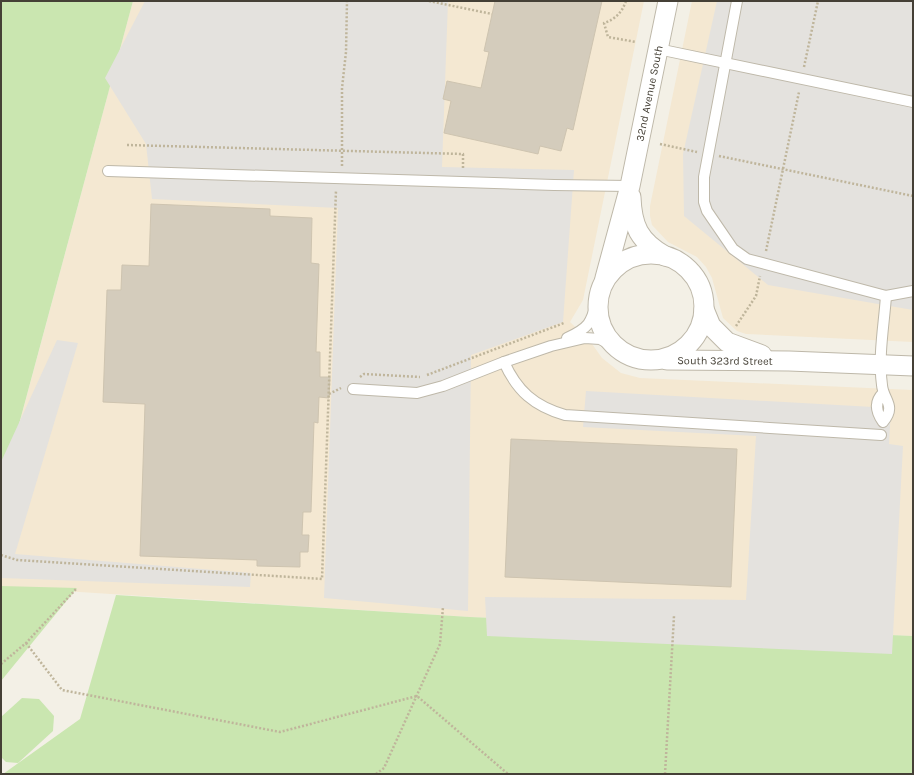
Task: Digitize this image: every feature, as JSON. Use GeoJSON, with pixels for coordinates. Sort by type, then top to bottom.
{"type":"FeatureCollection","features":[{"type":"Feature","properties":{"kind":"street","name":"32nd Avenue South"},"geometry":{"type":"LineString","coordinates":[[601,289],[630,186],[668,1]]}},
{"type":"Feature","properties":{"kind":"street","name":"32nd Avenue South"},"geometry":{"type":"LineString","coordinates":[[630,186],[633,218],[637,229],[650,247],[665,256]]}},
{"type":"Feature","properties":{"kind":"street"},"geometry":{"type":"LineString","coordinates":[[647,254],[665,256],[681,263],[694,275],[702,291],[704,309],[701,326],[692,342],[679,353],[662,360],[639,359],[628,356],[613,346],[603,332],[598,315],[601,289],[615,268],[630,258],[647,254]]}},
{"type":"Feature","properties":{"kind":"street","name":"South 323rd Street"},"geometry":{"type":"LineString","coordinates":[[704,309],[711,326],[727,342],[755,353],[789,361]]}},
{"type":"Feature","properties":{"kind":"street","name":"South 323rd Street"},"geometry":{"type":"LineString","coordinates":[[662,360],[789,361],[913,366]]}},
{"type":"Feature","properties":{"kind":"lane"},"geometry":{"type":"LineString","coordinates":[[737,1],[708,154],[703,192],[707,211],[733,249],[747,259],[763,265],[886,296],[913,292]]}},
{"type":"Feature","properties":{"kind":"lane"},"geometry":{"type":"LineString","coordinates":[[658,49],[913,102]]}},
{"type":"Feature","properties":{"kind":"lane"},"geometry":{"type":"LineString","coordinates":[[108,171],[338,179],[630,186]]}},
{"type":"Feature","properties":{"kind":"lane"},"geometry":{"type":"LineString","coordinates":[[350,387],[417,393],[443,386],[504,362],[551,346],[584,330],[591,322],[601,289]]}},
{"type":"Feature","properties":{"kind":"lane"},"geometry":{"type":"LineString","coordinates":[[883,393],[880,364],[886,296]]}},
{"type":"Feature","properties":{"kind":"lane"},"geometry":{"type":"LineString","coordinates":[[551,346],[592,338],[606,341],[613,346]]}},
{"type":"Feature","properties":{"kind":"lane"},"geometry":{"type":"LineString","coordinates":[[504,362],[518,387],[530,400],[552,411],[565,415],[881,435]]}},
{"type":"Feature","properties":{"kind":"path"},"geometry":{"type":"LineString","coordinates":[[1,555],[16,560],[322,579],[335,202],[338,179],[342,166],[342,88],[346,52],[347,1]]}},
{"type":"Feature","properties":{"kind":"path"},"geometry":{"type":"LineString","coordinates":[[430,1],[492,14]]}},
{"type":"Feature","properties":{"kind":"path"},"geometry":{"type":"LineString","coordinates":[[626,1],[620,14],[611,21],[604,23],[608,37],[636,42]]}},
{"type":"Feature","properties":{"kind":"path"},"geometry":{"type":"LineString","coordinates":[[735,329],[756,296],[818,1]]}},
{"type":"Feature","properties":{"kind":"path"},"geometry":{"type":"LineString","coordinates":[[660,144],[913,196]]}},
{"type":"Feature","properties":{"kind":"path"},"geometry":{"type":"LineString","coordinates":[[127,145],[342,152],[463,154],[463,182]]}},
{"type":"Feature","properties":{"kind":"path"},"geometry":{"type":"LineString","coordinates":[[359,378],[364,374],[422,377],[570,322],[575,335]]}},
{"type":"Feature","properties":{"kind":"path"},"geometry":{"type":"LineString","coordinates":[[328,394],[350,387]]}},
{"type":"Feature","properties":{"kind":"path"},"geometry":{"type":"LineString","coordinates":[[1,664],[26,643],[77,588]]}},
{"type":"Feature","properties":{"kind":"path"},"geometry":{"type":"LineString","coordinates":[[376,774],[384,768],[440,644],[443,607]]}},
{"type":"Feature","properties":{"kind":"path"},"geometry":{"type":"LineString","coordinates":[[665,774],[674,616]]}},
{"type":"Feature","properties":{"kind":"path"},"geometry":{"type":"LineString","coordinates":[[26,643],[62,690],[280,732],[417,696]]}},
{"type":"Feature","properties":{"kind":"path"},"geometry":{"type":"LineString","coordinates":[[417,696],[508,774]]}},
{"type":"Feature","properties":{"kind":"shaded area"},"geometry":{"type":"Polygon","coordinates":[[[133,1],[644,1],[583,300],[570,322],[590,341],[602,358],[621,373],[640,378],[913,390],[913,636],[470,617],[1,587],[1,492],[133,1]]]}},
{"type":"Feature","properties":{"kind":"shaded area"},"geometry":{"type":"Polygon","coordinates":[[[145,1],[448,1],[442,167],[574,170],[563,322],[471,355],[468,611],[324,598],[338,208],[152,199],[146,144],[105,78],[145,1]]]}},
{"type":"Feature","properties":{"kind":"shaded area"},"geometry":{"type":"Polygon","coordinates":[[[692,1],[913,1],[913,342],[746,334],[737,331],[723,318],[712,278],[706,267],[697,257],[668,242],[652,225],[650,206],[692,1]]]}},
{"type":"Feature","properties":{"kind":"shaded area"},"geometry":{"type":"Polygon","coordinates":[[[717,1],[913,1],[913,310],[768,285],[684,216],[683,154],[717,1]]]}},
{"type":"Feature","properties":{"kind":"shaded area"},"geometry":{"type":"Polygon","coordinates":[[[57,340],[78,343],[15,554],[251,573],[250,587],[1,578],[1,462],[57,340]]]}},
{"type":"Feature","properties":{"kind":"shaded area"},"geometry":{"type":"Polygon","coordinates":[[[586,391],[891,408],[889,444],[903,446],[892,654],[487,636],[485,597],[746,600],[756,436],[583,427],[586,391]]]}},
{"type":"Feature","properties":{"kind":"green space"},"geometry":{"type":"Polygon","coordinates":[[[1,1],[133,1],[4,480],[1,480],[1,1]]]}},
{"type":"Feature","properties":{"kind":"green space"},"geometry":{"type":"Polygon","coordinates":[[[1,586],[77,588],[1,681],[1,586]]]}},
{"type":"Feature","properties":{"kind":"green space"},"geometry":{"type":"Polygon","coordinates":[[[116,595],[470,617],[913,636],[913,774],[3,774],[80,719],[116,595]]]}},
{"type":"Feature","properties":{"kind":"green space"},"geometry":{"type":"Polygon","coordinates":[[[22,698],[39,699],[54,716],[53,731],[18,763],[6,762],[1,757],[1,717],[22,698]]]}},
{"type":"Feature","properties":{"kind":"building"},"geometry":{"type":"Polygon","coordinates":[[[495,1],[602,1],[573,130],[567,128],[561,151],[540,146],[538,154],[444,133],[451,101],[443,99],[447,81],[481,88],[489,52],[484,51],[495,1]]]}},
{"type":"Feature","properties":{"kind":"building"},"geometry":{"type":"Polygon","coordinates":[[[151,204],[270,209],[270,216],[312,218],[311,263],[319,264],[316,352],[320,352],[320,377],[330,377],[329,398],[319,397],[318,423],[314,422],[311,512],[303,512],[302,535],[309,535],[308,552],[300,552],[300,567],[257,566],[257,560],[140,556],[145,404],[103,402],[107,290],[121,290],[122,265],[149,266],[151,204]]]}},
{"type":"Feature","properties":{"kind":"building"},"geometry":{"type":"Polygon","coordinates":[[[511,439],[737,449],[731,587],[505,577],[511,439]]]}}]}
